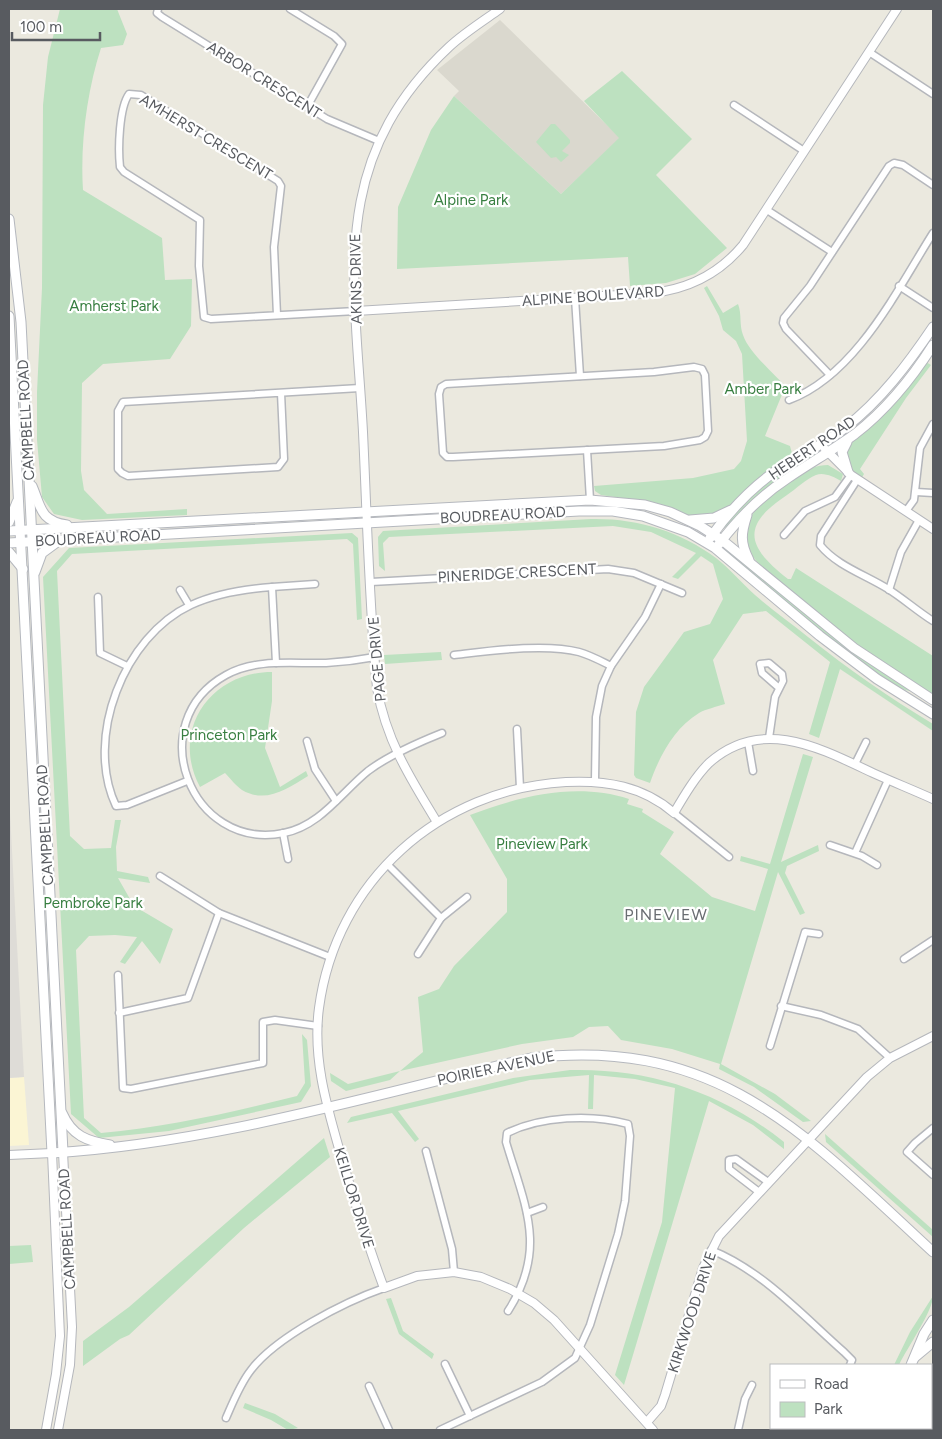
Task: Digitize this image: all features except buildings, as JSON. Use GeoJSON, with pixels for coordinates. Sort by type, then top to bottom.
{"type":"FeatureCollection","features":[{"type":"Feature","properties":{"kind":"main road","name":"CAMPBELL ROAD"},"geometry":{"type":"LineString","coordinates":[[9,219],[19,295],[32,542],[32,580],[63,1152]]}},
{"type":"Feature","properties":{"kind":"main road","name":"CAMPBELL ROAD"},"geometry":{"type":"LineString","coordinates":[[9,316],[52,1153]]}},
{"type":"Feature","properties":{"kind":"main road","name":"HEBERT ROAD"},"geometry":{"type":"LineString","coordinates":[[707,543],[735,507],[775,472],[821,445],[862,414],[892,384],[933,327]]}},
{"type":"Feature","properties":{"kind":"main road","name":"HEBERT ROAD"},"geometry":{"type":"LineString","coordinates":[[715,548],[748,510],[786,479],[856,433],[902,388],[933,346]]}},
{"type":"Feature","properties":{"kind":"main road"},"geometry":{"type":"LineString","coordinates":[[852,476],[842,452],[856,433]]}},
{"type":"Feature","properties":{"kind":"main road"},"geometry":{"type":"LineString","coordinates":[[29,479],[38,503],[46,517],[59,524],[82,527]]}},
{"type":"Feature","properties":{"kind":"main road"},"geometry":{"type":"LineString","coordinates":[[9,522],[19,492]]}},
{"type":"Feature","properties":{"kind":"main road","name":"BOUDREAU ROAD"},"geometry":{"type":"LineString","coordinates":[[9,531],[590,500],[645,505],[689,520],[722,540],[854,648],[933,700]]}},
{"type":"Feature","properties":{"kind":"main road"},"geometry":{"type":"LineString","coordinates":[[689,520],[714,518],[735,507]]}},
{"type":"Feature","properties":{"kind":"main road"},"geometry":{"type":"LineString","coordinates":[[748,510],[742,531],[742,546],[752,564]]}},
{"type":"Feature","properties":{"kind":"main road","name":"BOUDREAU ROAD"},"geometry":{"type":"LineString","coordinates":[[9,543],[613,511],[643,516],[666,522],[715,548],[820,636],[877,679],[933,714]]}},
{"type":"Feature","properties":{"kind":"main road"},"geometry":{"type":"LineString","coordinates":[[32,580],[42,554],[59,540]]}},
{"type":"Feature","properties":{"kind":"main road"},"geometry":{"type":"LineString","coordinates":[[9,552],[23,570]]}},
{"type":"Feature","properties":{"kind":"main road","name":"POIRIER AVENUE"},"geometry":{"type":"LineString","coordinates":[[52,1153],[125,1147],[219,1132],[531,1058],[579,1054],[612,1054],[660,1062],[708,1078],[754,1101],[807,1141],[880,1202],[933,1252]]}},
{"type":"Feature","properties":{"kind":"main road"},"geometry":{"type":"LineString","coordinates":[[60,1100],[65,1120],[77,1135],[94,1142],[125,1147]]}},
{"type":"Feature","properties":{"kind":"main road"},"geometry":{"type":"LineString","coordinates":[[913,1361],[924,1334],[933,1320]]}},
{"type":"Feature","properties":{"kind":"main road"},"geometry":{"type":"LineString","coordinates":[[913,1361],[933,1342]]}},
{"type":"Feature","properties":{"kind":"street","name":"ARBOR CRESCENT"},"geometry":{"type":"LineString","coordinates":[[158,9],[157,13],[162,17],[306,107],[332,122],[379,141]]}},
{"type":"Feature","properties":{"kind":"street"},"geometry":{"type":"LineString","coordinates":[[290,9],[334,36],[342,44],[306,107]]}},
{"type":"Feature","properties":{"kind":"street","name":"AKINS DRIVE"},"geometry":{"type":"LineString","coordinates":[[367,512],[354,246],[357,215],[364,180],[379,141],[403,99],[426,70],[450,46],[500,9]]}},
{"type":"Feature","properties":{"kind":"street","name":"ALPINE BOULEVARD"},"geometry":{"type":"LineString","coordinates":[[356,311],[662,292],[696,283],[729,261],[743,245],[897,9]]}},
{"type":"Feature","properties":{"kind":"street"},"geometry":{"type":"LineString","coordinates":[[869,52],[933,94]]}},
{"type":"Feature","properties":{"kind":"street","name":"AMHERST CRESCENT"},"geometry":{"type":"LineString","coordinates":[[276,315],[274,247],[280,188],[278,181],[141,95],[129,94],[124,102],[120,166],[124,172],[200,220],[199,266],[204,317],[211,318],[276,315],[356,311]]}},
{"type":"Feature","properties":{"kind":"street"},"geometry":{"type":"LineString","coordinates":[[734,105],[804,151]]}},
{"type":"Feature","properties":{"kind":"street"},"geometry":{"type":"LineString","coordinates":[[830,376],[788,332],[783,323],[786,315],[807,291],[891,164],[902,165],[933,184]]}},
{"type":"Feature","properties":{"kind":"street"},"geometry":{"type":"LineString","coordinates":[[767,210],[832,252]]}},
{"type":"Feature","properties":{"kind":"street"},"geometry":{"type":"LineString","coordinates":[[790,400],[806,394],[830,376],[858,347],[933,233]]}},
{"type":"Feature","properties":{"kind":"street"},"geometry":{"type":"LineString","coordinates":[[899,286],[933,308]]}},
{"type":"Feature","properties":{"kind":"street"},"geometry":{"type":"LineString","coordinates":[[576,298],[580,376]]}},
{"type":"Feature","properties":{"kind":"street"},"geometry":{"type":"LineString","coordinates":[[694,367],[702,369],[705,375],[708,431],[703,439],[672,445],[449,458],[445,456],[442,448],[438,394],[443,385],[580,376],[665,371],[694,367]]}},
{"type":"Feature","properties":{"kind":"street"},"geometry":{"type":"LineString","coordinates":[[13,371],[23,371]]}},
{"type":"Feature","properties":{"kind":"street"},"geometry":{"type":"LineString","coordinates":[[281,393],[284,459],[278,467],[128,476],[122,474],[118,468],[118,411],[123,402],[360,388]]}},
{"type":"Feature","properties":{"kind":"street"},"geometry":{"type":"LineString","coordinates":[[906,511],[914,500],[916,492],[920,448],[933,424]]}},
{"type":"Feature","properties":{"kind":"street"},"geometry":{"type":"LineString","coordinates":[[821,445],[852,476],[933,529]]}},
{"type":"Feature","properties":{"kind":"street"},"geometry":{"type":"LineString","coordinates":[[588,450],[590,500]]}},
{"type":"Feature","properties":{"kind":"street"},"geometry":{"type":"LineString","coordinates":[[784,535],[805,511],[835,497],[852,476]]}},
{"type":"Feature","properties":{"kind":"street"},"geometry":{"type":"LineString","coordinates":[[852,476],[821,536],[820,545],[828,554],[889,590],[913,609],[933,621]]}},
{"type":"Feature","properties":{"kind":"street"},"geometry":{"type":"LineString","coordinates":[[916,492],[933,493]]}},
{"type":"Feature","properties":{"kind":"street","name":"PAGE DRIVE"},"geometry":{"type":"LineString","coordinates":[[367,512],[375,657],[382,714],[397,755],[437,822]]}},
{"type":"Feature","properties":{"kind":"street"},"geometry":{"type":"LineString","coordinates":[[889,590],[901,552],[919,520]]}},
{"type":"Feature","properties":{"kind":"street","name":"PINERIDGE CRESCENT"},"geometry":{"type":"LineString","coordinates":[[371,582],[608,568],[634,573],[682,593]]}},
{"type":"Feature","properties":{"kind":"street"},"geometry":{"type":"LineString","coordinates":[[187,781],[127,805],[116,806],[106,768],[105,738],[113,699],[127,666],[154,633],[189,605],[240,589],[315,584]]}},
{"type":"Feature","properties":{"kind":"street"},"geometry":{"type":"LineString","coordinates":[[595,781],[598,700],[611,666],[645,617],[661,584]]}},
{"type":"Feature","properties":{"kind":"street"},"geometry":{"type":"LineString","coordinates":[[272,587],[276,664]]}},
{"type":"Feature","properties":{"kind":"street"},"geometry":{"type":"LineString","coordinates":[[180,590],[189,605]]}},
{"type":"Feature","properties":{"kind":"street"},"geometry":{"type":"LineString","coordinates":[[98,597],[100,654],[127,666]]}},
{"type":"Feature","properties":{"kind":"street"},"geometry":{"type":"LineString","coordinates":[[454,655],[547,648],[564,649],[580,652],[611,666]]}},
{"type":"Feature","properties":{"kind":"street"},"geometry":{"type":"LineString","coordinates":[[375,657],[328,663],[251,665],[234,671],[211,686],[198,699],[189,714],[182,739],[183,764],[187,781],[202,805],[219,820],[251,833],[283,833],[309,824],[370,770],[442,733]]}},
{"type":"Feature","properties":{"kind":"street"},"geometry":{"type":"LineString","coordinates":[[769,738],[778,687]]}},
{"type":"Feature","properties":{"kind":"street"},"geometry":{"type":"LineString","coordinates":[[517,729],[520,788]]}},
{"type":"Feature","properties":{"kind":"street"},"geometry":{"type":"LineString","coordinates":[[729,857],[674,813],[709,763],[731,748],[748,742],[769,738],[807,744],[856,764],[888,780],[933,797]]}},
{"type":"Feature","properties":{"kind":"street"},"geometry":{"type":"LineString","coordinates":[[307,741],[315,769],[336,801]]}},
{"type":"Feature","properties":{"kind":"street"},"geometry":{"type":"LineString","coordinates":[[748,742],[753,772]]}},
{"type":"Feature","properties":{"kind":"street"},"geometry":{"type":"LineString","coordinates":[[856,764],[866,742]]}},
{"type":"Feature","properties":{"kind":"street"},"geometry":{"type":"LineString","coordinates":[[855,852],[888,780]]}},
{"type":"Feature","properties":{"kind":"street","name":"KEILLOR DRIVE"},"geometry":{"type":"LineString","coordinates":[[384,1288],[362,1229],[321,1080],[318,1026],[325,975],[330,957],[358,902],[387,864],[437,822],[475,802],[520,788],[548,783],[595,781],[635,789],[654,798],[674,813]]}},
{"type":"Feature","properties":{"kind":"street"},"geometry":{"type":"LineString","coordinates":[[283,833],[288,859]]}},
{"type":"Feature","properties":{"kind":"street"},"geometry":{"type":"LineString","coordinates":[[830,845],[855,852],[877,866]]}},
{"type":"Feature","properties":{"kind":"street"},"geometry":{"type":"LineString","coordinates":[[387,864],[442,918]]}},
{"type":"Feature","properties":{"kind":"street"},"geometry":{"type":"LineString","coordinates":[[160,876],[219,913],[330,957]]}},
{"type":"Feature","properties":{"kind":"street"},"geometry":{"type":"LineString","coordinates":[[418,954],[442,918],[467,897]]}},
{"type":"Feature","properties":{"kind":"street"},"geometry":{"type":"LineString","coordinates":[[119,1013],[188,998],[219,913]]}},
{"type":"Feature","properties":{"kind":"street"},"geometry":{"type":"LineString","coordinates":[[770,1046],[781,1006],[806,932],[819,934]]}},
{"type":"Feature","properties":{"kind":"street"},"geometry":{"type":"LineString","coordinates":[[904,959],[933,940]]}},
{"type":"Feature","properties":{"kind":"street"},"geometry":{"type":"LineString","coordinates":[[118,975],[122,1088],[131,1088],[263,1063],[263,1022],[275,1020],[318,1026]]}},
{"type":"Feature","properties":{"kind":"street"},"geometry":{"type":"LineString","coordinates":[[781,1006],[828,1017],[858,1029],[890,1058]]}},
{"type":"Feature","properties":{"kind":"street","name":"KIRKWOOD DRIVE"},"geometry":{"type":"LineString","coordinates":[[647,1422],[661,1406],[700,1277],[711,1250],[730,1222],[867,1077],[890,1058],[933,1036]]}},
{"type":"Feature","properties":{"kind":"street"},"geometry":{"type":"LineString","coordinates":[[440,1430],[542,1382],[568,1364],[579,1350],[590,1325],[621,1219],[630,1136],[628,1124],[605,1120],[563,1120],[527,1126],[507,1133],[506,1142],[527,1213],[531,1251],[526,1276],[519,1294],[508,1311]]}},
{"type":"Feature","properties":{"kind":"street"},"geometry":{"type":"LineString","coordinates":[[933,1128],[915,1143],[908,1152],[933,1175]]}},
{"type":"Feature","properties":{"kind":"street"},"geometry":{"type":"LineString","coordinates":[[426,1151],[452,1249],[454,1272]]}},
{"type":"Feature","properties":{"kind":"street","name":"CAMPBELL ROAD"},"geometry":{"type":"LineString","coordinates":[[58,1430],[70,1365],[72,1327],[63,1152]]}},
{"type":"Feature","properties":{"kind":"street"},"geometry":{"type":"LineString","coordinates":[[9,1155],[52,1153]]}},
{"type":"Feature","properties":{"kind":"street","name":"CAMPBELL ROAD"},"geometry":{"type":"LineString","coordinates":[[46,1430],[60,1343],[52,1153]]}},
{"type":"Feature","properties":{"kind":"street"},"geometry":{"type":"LineString","coordinates":[[759,1192],[730,1169],[729,1160],[736,1159],[768,1182]]}},
{"type":"Feature","properties":{"kind":"street"},"geometry":{"type":"LineString","coordinates":[[527,1213],[543,1207]]}},
{"type":"Feature","properties":{"kind":"street"},"geometry":{"type":"LineString","coordinates":[[711,1250],[743,1265],[761,1278],[844,1352],[852,1360],[850,1364]]}},
{"type":"Feature","properties":{"kind":"street"},"geometry":{"type":"LineString","coordinates":[[226,1418],[239,1389],[251,1370],[263,1357],[284,1340],[329,1313],[384,1288],[417,1276],[454,1272],[489,1280],[519,1294],[548,1314],[653,1430]]}},
{"type":"Feature","properties":{"kind":"street"},"geometry":{"type":"LineString","coordinates":[[445,1364],[470,1416]]}},
{"type":"Feature","properties":{"kind":"street"},"geometry":{"type":"LineString","coordinates":[[738,1430],[745,1399],[752,1385]]}},
{"type":"Feature","properties":{"kind":"street"},"geometry":{"type":"LineString","coordinates":[[369,1386],[389,1430]]}},
{"type":"Feature","properties":{"kind":"shaded area"},"geometry":{"type":"Polygon","coordinates":[[[500,20],[620,138],[561,194],[454,96],[459,91],[437,70],[500,20]]]}},
{"type":"Feature","properties":{"kind":"shaded area"},"geometry":{"type":"Polygon","coordinates":[[[9,794],[24,1077],[9,1078],[9,794]]]}},
{"type":"Feature","properties":{"kind":"shaded area"},"geometry":{"type":"Polygon","coordinates":[[[24,1077],[29,1145],[9,1146],[9,1078],[24,1077]]]}},
{"type":"Feature","properties":{"kind":"green space","name":"Amherst Park"},"geometry":{"type":"Polygon","coordinates":[[[60,9],[117,9],[127,34],[123,45],[101,48],[96,65],[88,100],[84,136],[83,190],[162,238],[165,280],[192,279],[191,326],[170,359],[103,364],[82,383],[81,471],[84,490],[107,514],[187,509],[187,515],[82,520],[54,514],[42,497],[37,440],[37,392],[42,288],[43,105],[48,57],[60,9]]]}},
{"type":"Feature","properties":{"kind":"green space","name":"Alpine Park"},"geometry":{"type":"Polygon","coordinates":[[[622,71],[692,139],[656,175],[727,248],[695,274],[666,283],[630,286],[628,257],[397,269],[398,207],[431,130],[454,96],[561,194],[619,138],[584,101],[622,71]]]}},
{"type":"Feature","properties":{"kind":"green space"},"geometry":{"type":"Polygon","coordinates":[[[551,124],[555,124],[570,140],[570,143],[562,151],[569,155],[561,162],[556,157],[551,158],[536,142],[551,124]]]}},
{"type":"Feature","properties":{"kind":"green space","name":"Amber Park"},"geometry":{"type":"Polygon","coordinates":[[[707,286],[723,313],[738,304],[742,331],[746,342],[756,356],[788,389],[783,392],[765,436],[790,446],[793,457],[759,480],[730,506],[712,515],[691,516],[650,502],[601,495],[595,491],[594,486],[693,478],[734,469],[741,461],[747,441],[742,354],[736,341],[723,330],[719,316],[704,288],[707,286]]]}},
{"type":"Feature","properties":{"kind":"green space"},"geometry":{"type":"Polygon","coordinates":[[[926,362],[931,365],[906,398],[860,469],[864,474],[861,479],[847,462],[847,453],[851,441],[926,362]]]}},
{"type":"Feature","properties":{"kind":"green space"},"geometry":{"type":"Polygon","coordinates":[[[814,454],[820,454],[723,529],[741,506],[763,486],[814,454]]]}},
{"type":"Feature","properties":{"kind":"green space"},"geometry":{"type":"Polygon","coordinates":[[[828,465],[843,474],[841,481],[826,475],[816,475],[772,506],[756,527],[754,537],[757,547],[764,557],[788,579],[791,579],[796,568],[933,656],[933,696],[860,647],[798,600],[753,557],[745,541],[746,529],[754,512],[779,487],[803,472],[828,465]]]}},
{"type":"Feature","properties":{"kind":"green space"},"geometry":{"type":"Polygon","coordinates":[[[608,519],[641,524],[688,540],[721,562],[761,601],[823,649],[869,683],[933,724],[933,731],[840,669],[819,738],[809,734],[830,662],[766,611],[743,614],[713,660],[725,704],[699,713],[682,727],[663,753],[650,783],[636,778],[634,775],[636,712],[644,687],[684,632],[710,624],[723,599],[713,564],[701,556],[678,579],[672,577],[696,553],[651,532],[613,526],[389,537],[383,543],[385,571],[379,566],[378,537],[383,531],[608,519]]]}},
{"type":"Feature","properties":{"kind":"green space","name":"Pembroke Park"},"geometry":{"type":"Polygon","coordinates":[[[352,533],[358,538],[362,619],[357,620],[353,544],[347,539],[72,554],[57,571],[70,836],[84,849],[111,848],[115,820],[121,820],[116,847],[117,871],[148,877],[150,883],[118,878],[134,906],[173,929],[160,964],[142,941],[125,964],[120,962],[137,937],[115,935],[89,936],[76,950],[84,1118],[101,1133],[175,1123],[297,1096],[305,1083],[302,1034],[307,1040],[311,1086],[301,1102],[169,1131],[99,1138],[71,1114],[43,577],[69,548],[352,533]]]}},
{"type":"Feature","properties":{"kind":"green space"},"geometry":{"type":"Polygon","coordinates":[[[725,548],[836,639],[911,691],[896,686],[848,653],[764,584],[727,552],[725,548]]]}},
{"type":"Feature","properties":{"kind":"green space"},"geometry":{"type":"Polygon","coordinates":[[[441,652],[442,660],[385,664],[384,655],[441,652]]]}},
{"type":"Feature","properties":{"kind":"green space","name":"Princeton Park"},"geometry":{"type":"Polygon","coordinates":[[[272,672],[272,701],[265,748],[280,787],[306,771],[308,776],[284,790],[259,796],[242,790],[225,773],[200,787],[192,766],[190,745],[193,726],[202,709],[214,694],[230,682],[250,675],[272,672]]]}},
{"type":"Feature","properties":{"kind":"green space","name":"Pineview Park"},"geometry":{"type":"Polygon","coordinates":[[[803,754],[813,757],[781,862],[818,845],[819,851],[787,866],[785,873],[805,913],[800,915],[778,872],[721,1064],[775,1094],[811,1121],[803,1122],[754,1087],[719,1069],[720,1064],[672,1049],[621,1040],[608,1026],[589,1027],[573,1037],[522,1044],[400,1071],[423,1052],[418,997],[439,989],[454,966],[507,912],[507,879],[470,815],[508,802],[548,794],[589,792],[629,799],[627,804],[643,809],[642,812],[674,832],[660,854],[712,897],[755,911],[768,869],[740,861],[741,856],[770,864],[803,754]]]}},
{"type":"Feature","properties":{"kind":"green space"},"geometry":{"type":"Polygon","coordinates":[[[570,1070],[600,1070],[628,1073],[683,1086],[735,1109],[760,1124],[784,1142],[784,1149],[753,1125],[709,1101],[624,1385],[615,1375],[662,1222],[675,1088],[635,1079],[594,1075],[593,1109],[588,1109],[589,1075],[530,1080],[398,1111],[419,1139],[415,1142],[392,1113],[347,1123],[351,1117],[513,1078],[570,1070]]]}},
{"type":"Feature","properties":{"kind":"green space"},"geometry":{"type":"Polygon","coordinates":[[[400,1071],[390,1080],[346,1091],[331,1081],[330,1073],[348,1084],[400,1071]]]}},
{"type":"Feature","properties":{"kind":"green space"},"geometry":{"type":"Polygon","coordinates":[[[825,1134],[933,1230],[933,1237],[826,1142],[825,1134]]]}},
{"type":"Feature","properties":{"kind":"green space"},"geometry":{"type":"Polygon","coordinates":[[[324,1138],[330,1157],[244,1228],[129,1335],[120,1339],[83,1366],[83,1341],[129,1307],[324,1138]]]}},
{"type":"Feature","properties":{"kind":"green space"},"geometry":{"type":"Polygon","coordinates":[[[31,1245],[33,1262],[9,1264],[9,1246],[31,1245]]]}},
{"type":"Feature","properties":{"kind":"green space"},"geometry":{"type":"Polygon","coordinates":[[[933,1296],[929,1311],[919,1330],[900,1364],[894,1364],[910,1332],[933,1296]]]}},
{"type":"Feature","properties":{"kind":"green space"},"geometry":{"type":"Polygon","coordinates":[[[391,1298],[403,1331],[434,1354],[432,1359],[399,1334],[386,1299],[391,1298]]]}},
{"type":"Feature","properties":{"kind":"green space"},"geometry":{"type":"Polygon","coordinates":[[[245,1403],[275,1414],[298,1428],[288,1430],[271,1420],[243,1408],[245,1403]]]}},
{"type":"Feature","properties":{"kind":"district","name":"PINEVIEW"},"geometry":{"type":"Point","coordinates":[666,914]}}]}
